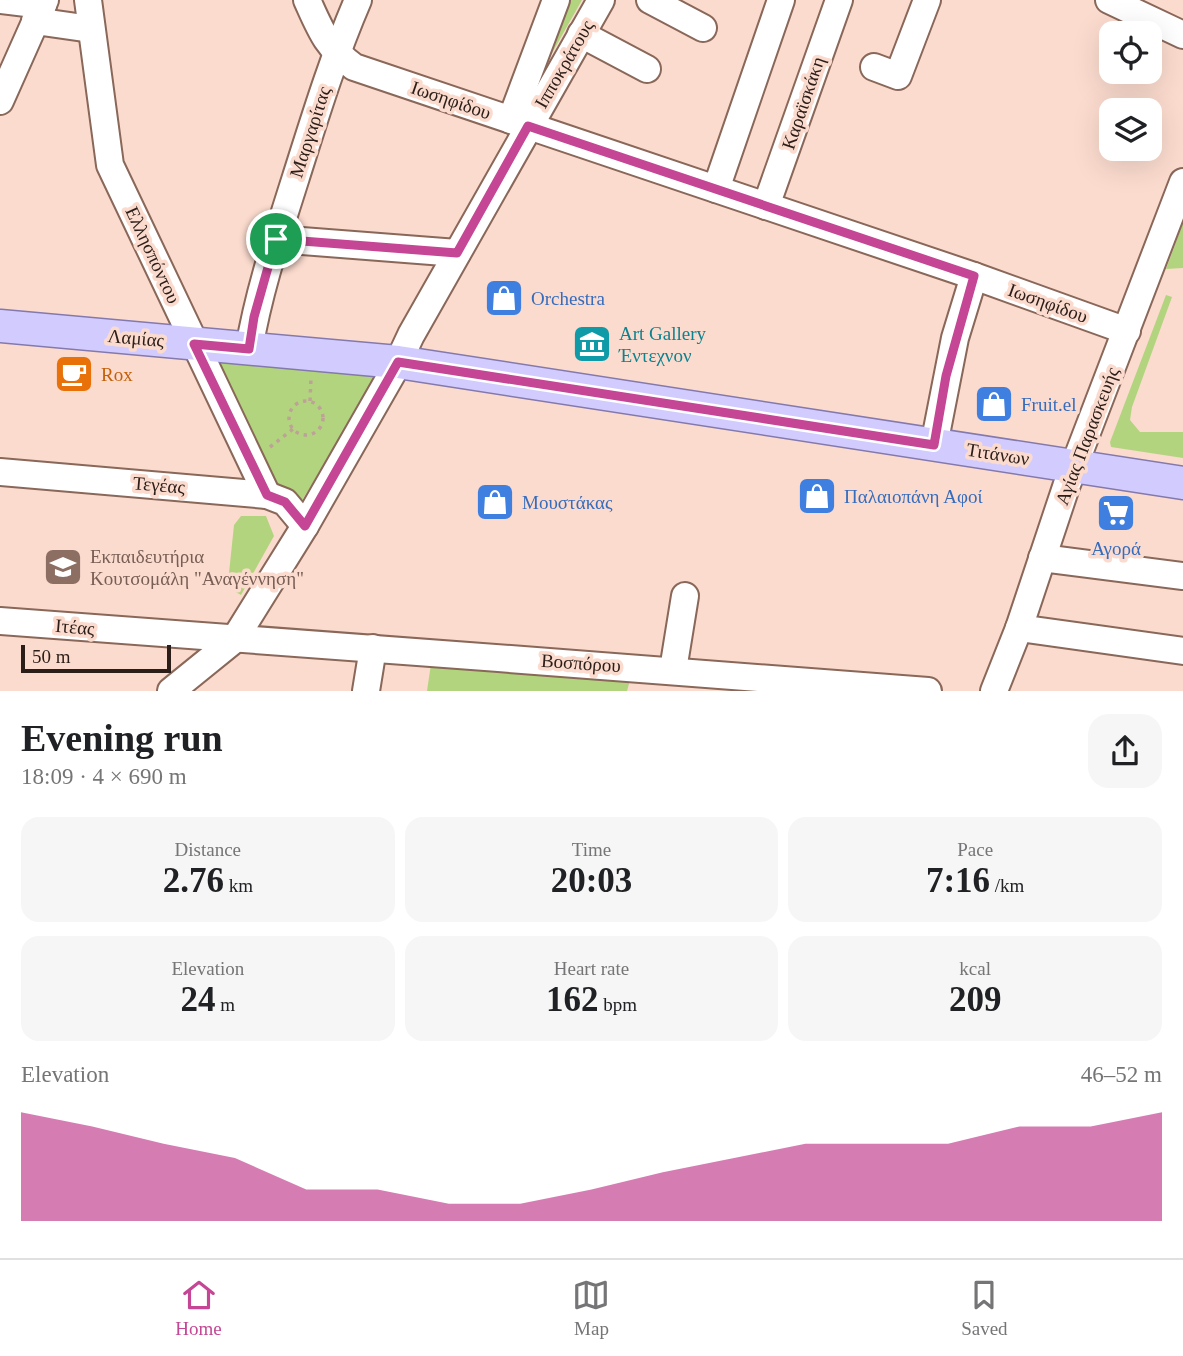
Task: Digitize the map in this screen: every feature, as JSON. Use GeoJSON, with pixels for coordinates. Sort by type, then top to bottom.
{"type":"FeatureCollection","features":[{"type":"Feature","properties":{"kind":"main road","name":"Λαμίας"},"geometry":{"type":"LineString","coordinates":[[0,326],[397,365]]}},
{"type":"Feature","properties":{"kind":"main road","name":"Τιτάνων"},"geometry":{"type":"LineString","coordinates":[[397,365],[1183,483]]}},
{"type":"Feature","properties":{"kind":"street"},"geometry":{"type":"LineString","coordinates":[[0,0],[41,9],[91,29]]}},
{"type":"Feature","properties":{"kind":"street","name":"Ελλησπόντου"},"geometry":{"type":"LineString","coordinates":[[88,0],[110,165],[267,495]]}},
{"type":"Feature","properties":{"kind":"street"},"geometry":{"type":"LineString","coordinates":[[307,0],[335,53]]}},
{"type":"Feature","properties":{"kind":"street","name":"Μαργαρίτας"},"geometry":{"type":"LineString","coordinates":[[249,349],[254,317],[276,239],[335,53],[358,0]]}},
{"type":"Feature","properties":{"kind":"street"},"geometry":{"type":"LineString","coordinates":[[519,123],[556,0]]}},
{"type":"Feature","properties":{"kind":"street","name":"Ιπποκράτους"},"geometry":{"type":"LineString","coordinates":[[171,691],[234,640],[305,526],[457,253],[519,123],[581,34],[601,0]]}},
{"type":"Feature","properties":{"kind":"street"},"geometry":{"type":"LineString","coordinates":[[650,0],[703,28]]}},
{"type":"Feature","properties":{"kind":"street"},"geometry":{"type":"LineString","coordinates":[[716,189],[782,0]]}},
{"type":"Feature","properties":{"kind":"street","name":"Καραϊσκάκη"},"geometry":{"type":"LineString","coordinates":[[766,206],[839,0]]}},
{"type":"Feature","properties":{"kind":"street"},"geometry":{"type":"LineString","coordinates":[[874,67],[898,76],[927,0]]}},
{"type":"Feature","properties":{"kind":"street"},"geometry":{"type":"LineString","coordinates":[[1109,0],[1183,35]]}},
{"type":"Feature","properties":{"kind":"street"},"geometry":{"type":"LineString","coordinates":[[0,101],[41,9]]}},
{"type":"Feature","properties":{"kind":"street"},"geometry":{"type":"LineString","coordinates":[[581,34],[647,69]]}},
{"type":"Feature","properties":{"kind":"street","name":"Ιωσηφίδου"},"geometry":{"type":"LineString","coordinates":[[335,53],[354,67],[974,276],[1126,331]]}},
{"type":"Feature","properties":{"kind":"street","name":"Αγίας Παρασκευής"},"geometry":{"type":"LineString","coordinates":[[994,691],[1019,628],[1074,466],[1183,183]]}},
{"type":"Feature","properties":{"kind":"street"},"geometry":{"type":"LineString","coordinates":[[276,239],[457,253]]}},
{"type":"Feature","properties":{"kind":"street"},"geometry":{"type":"LineString","coordinates":[[934,445],[946,376],[974,276]]}},
{"type":"Feature","properties":{"kind":"street","name":"Τεγέας"},"geometry":{"type":"LineString","coordinates":[[0,472],[267,495],[285,502],[305,526]]}},
{"type":"Feature","properties":{"kind":"street"},"geometry":{"type":"LineString","coordinates":[[1042,558],[1183,576]]}},
{"type":"Feature","properties":{"kind":"street"},"geometry":{"type":"LineString","coordinates":[[655,676],[685,596]]}},
{"type":"Feature","properties":{"kind":"street","name":"Ιτέας"},"geometry":{"type":"LineString","coordinates":[[0,621],[234,640]]}},
{"type":"Feature","properties":{"kind":"street"},"geometry":{"type":"LineString","coordinates":[[1019,628],[1183,651]]}},
{"type":"Feature","properties":{"kind":"street","name":"Βοσπόρου"},"geometry":{"type":"LineString","coordinates":[[234,640],[373,648],[655,676],[928,691]]}},
{"type":"Feature","properties":{"kind":"street"},"geometry":{"type":"LineString","coordinates":[[366,691],[373,648]]}},
{"type":"Feature","properties":{"kind":"path"},"geometry":{"type":"LineString","coordinates":[[310,401],[311,371]]}},
{"type":"Feature","properties":{"kind":"path"},"geometry":{"type":"LineString","coordinates":[[302,401],[310,401],[321,408],[323,424],[317,432],[307,435],[293,429],[289,418],[293,407],[302,401]]}},
{"type":"Feature","properties":{"kind":"path"},"geometry":{"type":"LineString","coordinates":[[323,424],[332,428]]}},
{"type":"Feature","properties":{"kind":"path"},"geometry":{"type":"LineString","coordinates":[[250,458],[267,450],[293,429]]}},
{"type":"Feature","properties":{"kind":"green space"},"geometry":{"type":"Polygon","coordinates":[[[565,0],[582,0],[547,62],[543,61],[565,0]]]}},
{"type":"Feature","properties":{"kind":"green space"},"geometry":{"type":"Polygon","coordinates":[[[1183,223],[1183,268],[1166,269],[1183,223]]]}},
{"type":"Feature","properties":{"kind":"green space"},"geometry":{"type":"Polygon","coordinates":[[[1166,295],[1172,297],[1132,407],[1130,420],[1140,432],[1183,432],[1183,458],[1111,447],[1110,442],[1166,295]]]}},
{"type":"Feature","properties":{"kind":"green space"},"geometry":{"type":"Polygon","coordinates":[[[208,360],[368,372],[374,379],[373,387],[299,505],[271,489],[208,360]]]}},
{"type":"Feature","properties":{"kind":"green space"},"geometry":{"type":"Polygon","coordinates":[[[241,516],[266,516],[274,536],[241,595],[234,591],[237,573],[229,573],[234,525],[241,516]]]}},
{"type":"Feature","properties":{"kind":"green space"},"geometry":{"type":"Polygon","coordinates":[[[431,664],[630,680],[627,691],[427,691],[431,664]]]}},
{"type":"Feature","properties":{"kind":"place","name":"Orchestra"},"geometry":{"type":"Point","coordinates":[504,298]}},
{"type":"Feature","properties":{"kind":"place","name":"Art Gallery Έντεχνον"},"geometry":{"type":"Point","coordinates":[592,344]}},
{"type":"Feature","properties":{"kind":"place","name":"Rox"},"geometry":{"type":"Point","coordinates":[74,374]}},
{"type":"Feature","properties":{"kind":"place","name":"Fruit.el"},"geometry":{"type":"Point","coordinates":[994,404]}},
{"type":"Feature","properties":{"kind":"place","name":"Παλαιοπάνη Αφοί"},"geometry":{"type":"Point","coordinates":[817,496]}},
{"type":"Feature","properties":{"kind":"place","name":"Μουστάκας"},"geometry":{"type":"Point","coordinates":[495,502]}},
{"type":"Feature","properties":{"kind":"place","name":"Αγορά"},"geometry":{"type":"Point","coordinates":[1116,513]}},
{"type":"Feature","properties":{"kind":"place","name":"Εκπαιδευτήρια Κουτσομάλη \"Αναγέννηση\""},"geometry":{"type":"Point","coordinates":[63,567]}},
{"type":"Feature","properties":{"kind":"route"},"geometry":{"type":"LineString","coordinates":[[528,126],[974,276],[946,376],[934,445],[398,362],[305,526],[285,502],[267,495],[194,344],[249,349],[254,317],[276,239],[457,253],[528,126]]}}]}
